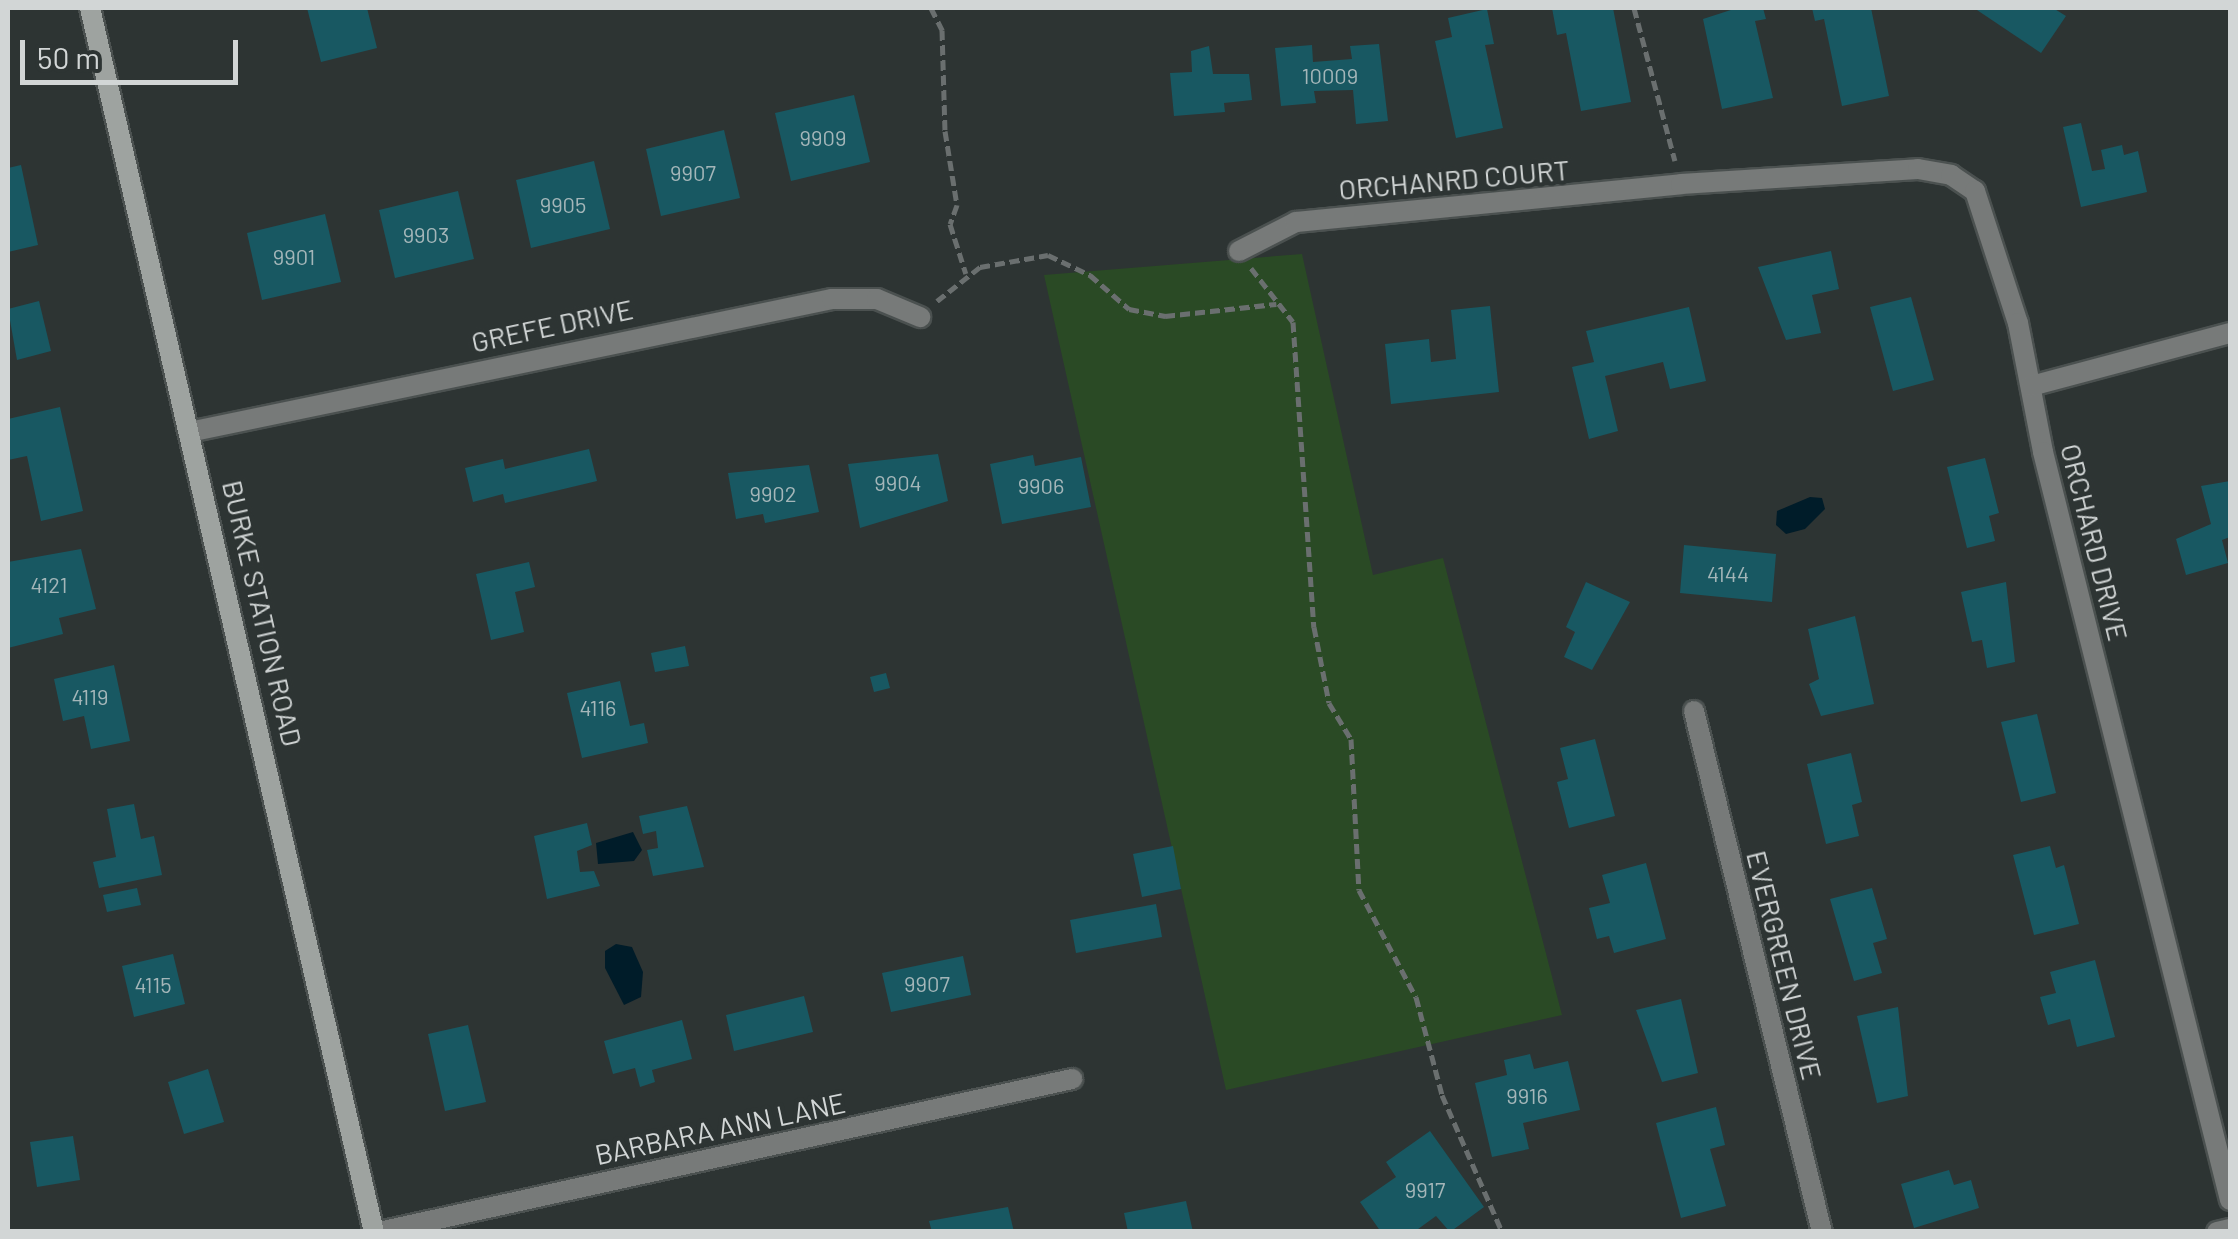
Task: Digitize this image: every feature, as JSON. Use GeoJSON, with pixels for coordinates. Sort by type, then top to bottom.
{"type":"FeatureCollection","features":[{"type":"Feature","properties":{"kind":"street","name":"BURKE STATION ROAD"},"geometry":{"type":"LineString","coordinates":[[90,8],[194,431],[376,1232]]}},
{"type":"Feature","properties":{"kind":"street","name":"ORCHARD DRIVE"},"geometry":{"type":"LineString","coordinates":[[1681,184],[1918,170],[1963,180],[1986,208],[2230,1200]]}},
{"type":"Feature","properties":{"kind":"street","name":"ORCHANRD COURT"},"geometry":{"type":"LineString","coordinates":[[1239,251],[1296,222],[1681,184]]}},
{"type":"Feature","properties":{"kind":"street","name":"GREFE DRIVE"},"geometry":{"type":"LineString","coordinates":[[194,431],[832,299],[877,300],[920,317]]}},
{"type":"Feature","properties":{"kind":"street"},"geometry":{"type":"LineString","coordinates":[[2030,386],[2230,333]]}},
{"type":"Feature","properties":{"kind":"street","name":"EVERGREEN DRIVE"},"geometry":{"type":"LineString","coordinates":[[1694,711],[1822,1232]]}},
{"type":"Feature","properties":{"kind":"street","name":"BARBARA ANN LANE"},"geometry":{"type":"LineString","coordinates":[[376,1232],[1072,1079]]}},
{"type":"Feature","properties":{"kind":"street"},"geometry":{"type":"LineString","coordinates":[[2217,1232],[2230,1229]]}},
{"type":"Feature","properties":{"kind":"path"},"geometry":{"type":"LineString","coordinates":[[931,8],[942,30],[944,131],[957,206],[950,224],[966,274]]}},
{"type":"Feature","properties":{"kind":"path"},"geometry":{"type":"LineString","coordinates":[[1634,8],[1681,184]]}},
{"type":"Feature","properties":{"kind":"path"},"geometry":{"type":"LineString","coordinates":[[1239,251],[1293,322],[1314,627],[1329,703],[1351,739],[1360,890],[1416,997],[1442,1095],[1502,1232]]}},
{"type":"Feature","properties":{"kind":"path"},"geometry":{"type":"LineString","coordinates":[[920,317],[966,274],[1048,255],[1090,275],[1129,309],[1165,316],[1276,304]]}},
{"type":"Feature","properties":{"kind":"green space"},"geometry":{"type":"Polygon","coordinates":[[[1302,254],[1373,575],[1443,558],[1562,1015],[1226,1090],[1044,275],[1302,254]]]}},
{"type":"Feature","properties":{"kind":"water"},"geometry":{"type":"Polygon","coordinates":[[[1810,497],[1822,498],[1825,509],[1805,529],[1786,534],[1776,525],[1777,511],[1810,497]]]}},
{"type":"Feature","properties":{"kind":"water"},"geometry":{"type":"Polygon","coordinates":[[[633,832],[642,850],[634,861],[598,864],[596,843],[633,832]]]}},
{"type":"Feature","properties":{"kind":"water"},"geometry":{"type":"Polygon","coordinates":[[[616,944],[632,947],[643,972],[641,997],[624,1005],[605,968],[605,951],[616,944]]]}},
{"type":"Feature","properties":{"kind":"building"},"geometry":{"type":"Polygon","coordinates":[[[307,8],[367,8],[377,48],[321,62],[307,8]]]}},
{"type":"Feature","properties":{"kind":"building"},"geometry":{"type":"Polygon","coordinates":[[[1552,8],[1613,8],[1631,102],[1581,111],[1566,33],[1557,35],[1552,8]]]}},
{"type":"Feature","properties":{"kind":"building"},"geometry":{"type":"Polygon","coordinates":[[[1737,8],[1763,8],[1766,19],[1755,21],[1773,98],[1722,109],[1703,19],[1737,8]]]}},
{"type":"Feature","properties":{"kind":"building"},"geometry":{"type":"Polygon","coordinates":[[[1812,8],[1871,8],[1889,96],[1842,106],[1824,19],[1815,21],[1812,8]]]}},
{"type":"Feature","properties":{"kind":"building"},"geometry":{"type":"Polygon","coordinates":[[[1974,8],[2053,8],[2066,16],[2041,53],[1974,8]]]}},
{"type":"Feature","properties":{"kind":"building"},"geometry":{"type":"Polygon","coordinates":[[[1487,9],[1494,44],[1485,45],[1503,128],[1456,138],[1435,41],[1452,37],[1448,18],[1487,9]]]}},
{"type":"Feature","properties":{"kind":"building"},"geometry":{"type":"Polygon","coordinates":[[[1379,44],[1388,121],[1356,124],[1353,90],[1314,91],[1316,103],[1281,106],[1275,48],[1312,45],[1313,62],[1352,59],[1350,46],[1379,44]]]}},
{"type":"Feature","properties":{"kind":"building"},"geometry":{"type":"Polygon","coordinates":[[[1209,46],[1213,74],[1249,74],[1252,100],[1224,103],[1225,112],[1174,116],[1170,73],[1192,72],[1191,51],[1209,46]]]}},
{"type":"Feature","properties":{"kind":"building"},"geometry":{"type":"Polygon","coordinates":[[[854,95],[870,162],[791,181],[775,113],[854,95]]]}},
{"type":"Feature","properties":{"kind":"building"},"geometry":{"type":"Polygon","coordinates":[[[2081,123],[2092,171],[2105,169],[2101,150],[2122,145],[2124,155],[2138,151],[2147,192],[2081,207],[2063,127],[2081,123]]]}},
{"type":"Feature","properties":{"kind":"building"},"geometry":{"type":"Polygon","coordinates":[[[724,130],[740,198],[661,216],[646,149],[724,130]]]}},
{"type":"Feature","properties":{"kind":"building"},"geometry":{"type":"Polygon","coordinates":[[[594,161],[610,229],[531,248],[516,180],[594,161]]]}},
{"type":"Feature","properties":{"kind":"building"},"geometry":{"type":"Polygon","coordinates":[[[21,165],[38,245],[8,252],[8,168],[21,165]]]}},
{"type":"Feature","properties":{"kind":"building"},"geometry":{"type":"Polygon","coordinates":[[[458,191],[474,259],[395,278],[379,210],[458,191]]]}},
{"type":"Feature","properties":{"kind":"building"},"geometry":{"type":"Polygon","coordinates":[[[325,214],[341,282],[262,300],[247,233],[325,214]]]}},
{"type":"Feature","properties":{"kind":"building"},"geometry":{"type":"Polygon","coordinates":[[[1831,251],[1839,289],[1812,295],[1821,333],[1786,340],[1758,267],[1831,251]]]}},
{"type":"Feature","properties":{"kind":"building"},"geometry":{"type":"Polygon","coordinates":[[[1911,297],[1934,380],[1893,391],[1870,307],[1911,297]]]}},
{"type":"Feature","properties":{"kind":"building"},"geometry":{"type":"Polygon","coordinates":[[[39,301],[51,351],[17,360],[8,309],[39,301]]]}},
{"type":"Feature","properties":{"kind":"building"},"geometry":{"type":"Polygon","coordinates":[[[1490,306],[1499,392],[1391,404],[1385,344],[1429,339],[1431,362],[1456,359],[1451,310],[1490,306]]]}},
{"type":"Feature","properties":{"kind":"building"},"geometry":{"type":"Polygon","coordinates":[[[1689,307],[1706,381],[1670,389],[1663,362],[1605,376],[1618,431],[1589,439],[1572,367],[1594,362],[1586,331],[1689,307]]]}},
{"type":"Feature","properties":{"kind":"building"},"geometry":{"type":"Polygon","coordinates":[[[60,407],[83,511],[41,521],[27,456],[8,460],[8,419],[60,407]]]}},
{"type":"Feature","properties":{"kind":"building"},"geometry":{"type":"Polygon","coordinates":[[[589,449],[597,481],[505,503],[503,494],[473,502],[465,468],[503,459],[505,469],[589,449]]]}},
{"type":"Feature","properties":{"kind":"building"},"geometry":{"type":"Polygon","coordinates":[[[938,454],[948,501],[860,528],[848,464],[938,454]]]}},
{"type":"Feature","properties":{"kind":"building"},"geometry":{"type":"Polygon","coordinates":[[[1033,455],[1035,466],[1081,457],[1091,507],[1002,524],[990,464],[1033,455]]]}},
{"type":"Feature","properties":{"kind":"building"},"geometry":{"type":"Polygon","coordinates":[[[1985,458],[1999,513],[1989,516],[1995,541],[1967,548],[1947,467],[1985,458]]]}},
{"type":"Feature","properties":{"kind":"building"},"geometry":{"type":"Polygon","coordinates":[[[809,465],[819,512],[765,523],[763,514],[736,519],[728,473],[809,465]]]}},
{"type":"Feature","properties":{"kind":"building"},"geometry":{"type":"Polygon","coordinates":[[[2230,481],[2230,537],[2222,540],[2228,563],[2186,575],[2176,539],[2211,524],[2201,486],[2230,481]]]}},
{"type":"Feature","properties":{"kind":"building"},"geometry":{"type":"Polygon","coordinates":[[[1684,545],[1776,554],[1772,602],[1680,593],[1684,545]]]}},
{"type":"Feature","properties":{"kind":"building"},"geometry":{"type":"Polygon","coordinates":[[[81,549],[96,609],[59,618],[63,634],[8,648],[8,562],[81,549]]]}},
{"type":"Feature","properties":{"kind":"building"},"geometry":{"type":"Polygon","coordinates":[[[529,562],[535,587],[515,592],[524,632],[491,640],[476,574],[529,562]]]}},
{"type":"Feature","properties":{"kind":"building"},"geometry":{"type":"Polygon","coordinates":[[[1586,582],[1630,602],[1592,670],[1564,657],[1575,632],[1566,627],[1586,582]]]}},
{"type":"Feature","properties":{"kind":"building"},"geometry":{"type":"Polygon","coordinates":[[[2006,582],[2015,662],[1987,668],[1982,640],[1972,642],[1961,592],[2006,582]]]}},
{"type":"Feature","properties":{"kind":"building"},"geometry":{"type":"Polygon","coordinates":[[[1855,616],[1874,704],[1821,716],[1809,684],[1819,679],[1808,629],[1855,616]]]}},
{"type":"Feature","properties":{"kind":"building"},"geometry":{"type":"Polygon","coordinates":[[[685,646],[689,666],[655,672],[651,653],[685,646]]]}},
{"type":"Feature","properties":{"kind":"building"},"geometry":{"type":"Polygon","coordinates":[[[114,665],[130,741],[91,749],[84,716],[63,721],[54,679],[114,665]]]}},
{"type":"Feature","properties":{"kind":"building"},"geometry":{"type":"Polygon","coordinates":[[[886,673],[890,688],[874,692],[870,677],[886,673]]]}},
{"type":"Feature","properties":{"kind":"building"},"geometry":{"type":"Polygon","coordinates":[[[620,681],[630,726],[644,723],[648,743],[582,758],[567,693],[620,681]]]}},
{"type":"Feature","properties":{"kind":"building"},"geometry":{"type":"Polygon","coordinates":[[[2037,714],[2056,793],[2021,802],[2001,722],[2037,714]]]}},
{"type":"Feature","properties":{"kind":"building"},"geometry":{"type":"Polygon","coordinates":[[[1595,739],[1615,816],[1569,828],[1557,782],[1568,779],[1560,748],[1595,739]]]}},
{"type":"Feature","properties":{"kind":"building"},"geometry":{"type":"Polygon","coordinates":[[[1851,753],[1862,802],[1852,805],[1859,836],[1826,844],[1807,764],[1851,753]]]}},
{"type":"Feature","properties":{"kind":"building"},"geometry":{"type":"Polygon","coordinates":[[[134,804],[141,839],[154,836],[162,875],[99,888],[93,862],[116,857],[107,809],[134,804]]]}},
{"type":"Feature","properties":{"kind":"building"},"geometry":{"type":"Polygon","coordinates":[[[687,806],[704,867],[653,876],[647,850],[658,848],[656,831],[643,834],[639,816],[687,806]]]}},
{"type":"Feature","properties":{"kind":"building"},"geometry":{"type":"Polygon","coordinates":[[[587,823],[592,845],[577,851],[580,872],[594,871],[600,886],[547,899],[534,836],[587,823]]]}},
{"type":"Feature","properties":{"kind":"building"},"geometry":{"type":"Polygon","coordinates":[[[1173,846],[1181,889],[1142,897],[1133,854],[1173,846]]]}},
{"type":"Feature","properties":{"kind":"building"},"geometry":{"type":"Polygon","coordinates":[[[2050,846],[2056,868],[2064,865],[2079,924],[2034,935],[2013,855],[2050,846]]]}},
{"type":"Feature","properties":{"kind":"building"},"geometry":{"type":"Polygon","coordinates":[[[1646,863],[1666,939],[1614,953],[1609,936],[1597,939],[1589,908],[1610,903],[1602,875],[1646,863]]]}},
{"type":"Feature","properties":{"kind":"building"},"geometry":{"type":"Polygon","coordinates":[[[137,888],[141,905],[107,912],[103,895],[137,888]]]}},
{"type":"Feature","properties":{"kind":"building"},"geometry":{"type":"Polygon","coordinates":[[[1872,888],[1887,939],[1873,943],[1882,973],[1854,981],[1830,899],[1872,888]]]}},
{"type":"Feature","properties":{"kind":"building"},"geometry":{"type":"Polygon","coordinates":[[[1156,904],[1162,937],[1076,953],[1070,920],[1156,904]]]}},
{"type":"Feature","properties":{"kind":"building"},"geometry":{"type":"Polygon","coordinates":[[[173,954],[185,1004],[134,1017],[122,966],[173,954]]]}},
{"type":"Feature","properties":{"kind":"building"},"geometry":{"type":"Polygon","coordinates":[[[963,956],[971,995],[891,1012],[882,973],[963,956]]]}},
{"type":"Feature","properties":{"kind":"building"},"geometry":{"type":"Polygon","coordinates":[[[2095,960],[2115,1037],[2077,1047],[2070,1019],[2048,1025],[2040,997],[2056,993],[2050,972],[2095,960]]]}},
{"type":"Feature","properties":{"kind":"building"},"geometry":{"type":"Polygon","coordinates":[[[804,996],[813,1032],[734,1051],[726,1015],[804,996]]]}},
{"type":"Feature","properties":{"kind":"building"},"geometry":{"type":"Polygon","coordinates":[[[1681,999],[1698,1073],[1662,1082],[1636,1010],[1681,999]]]}},
{"type":"Feature","properties":{"kind":"building"},"geometry":{"type":"Polygon","coordinates":[[[1898,1007],[1908,1096],[1877,1103],[1857,1016],[1898,1007]]]}},
{"type":"Feature","properties":{"kind":"building"},"geometry":{"type":"Polygon","coordinates":[[[682,1020],[692,1059],[652,1070],[655,1082],[640,1087],[635,1068],[613,1074],[604,1041],[682,1020]]]}},
{"type":"Feature","properties":{"kind":"building"},"geometry":{"type":"Polygon","coordinates":[[[468,1025],[486,1102],[445,1111],[428,1034],[468,1025]]]}},
{"type":"Feature","properties":{"kind":"building"},"geometry":{"type":"Polygon","coordinates":[[[1530,1054],[1534,1069],[1568,1061],[1580,1110],[1523,1123],[1529,1149],[1492,1157],[1475,1083],[1507,1075],[1504,1060],[1530,1054]]]}},
{"type":"Feature","properties":{"kind":"building"},"geometry":{"type":"Polygon","coordinates":[[[208,1069],[224,1122],[184,1134],[168,1082],[208,1069]]]}},
{"type":"Feature","properties":{"kind":"building"},"geometry":{"type":"Polygon","coordinates":[[[1716,1107],[1725,1145],[1710,1149],[1726,1206],[1681,1218],[1656,1123],[1716,1107]]]}},
{"type":"Feature","properties":{"kind":"building"},"geometry":{"type":"Polygon","coordinates":[[[1430,1131],[1484,1207],[1450,1232],[1436,1216],[1414,1232],[1381,1232],[1360,1202],[1396,1177],[1386,1162],[1430,1131]]]}},
{"type":"Feature","properties":{"kind":"building"},"geometry":{"type":"Polygon","coordinates":[[[73,1136],[80,1180],[37,1187],[30,1142],[73,1136]]]}},
{"type":"Feature","properties":{"kind":"building"},"geometry":{"type":"Polygon","coordinates":[[[1949,1170],[1954,1185],[1971,1180],[1979,1208],[1914,1228],[1901,1184],[1949,1170]]]}},
{"type":"Feature","properties":{"kind":"building"},"geometry":{"type":"Polygon","coordinates":[[[1186,1201],[1193,1232],[1128,1232],[1124,1213],[1186,1201]]]}},
{"type":"Feature","properties":{"kind":"building"},"geometry":{"type":"Polygon","coordinates":[[[1008,1207],[1014,1232],[932,1232],[929,1221],[1008,1207]]]}}]}
